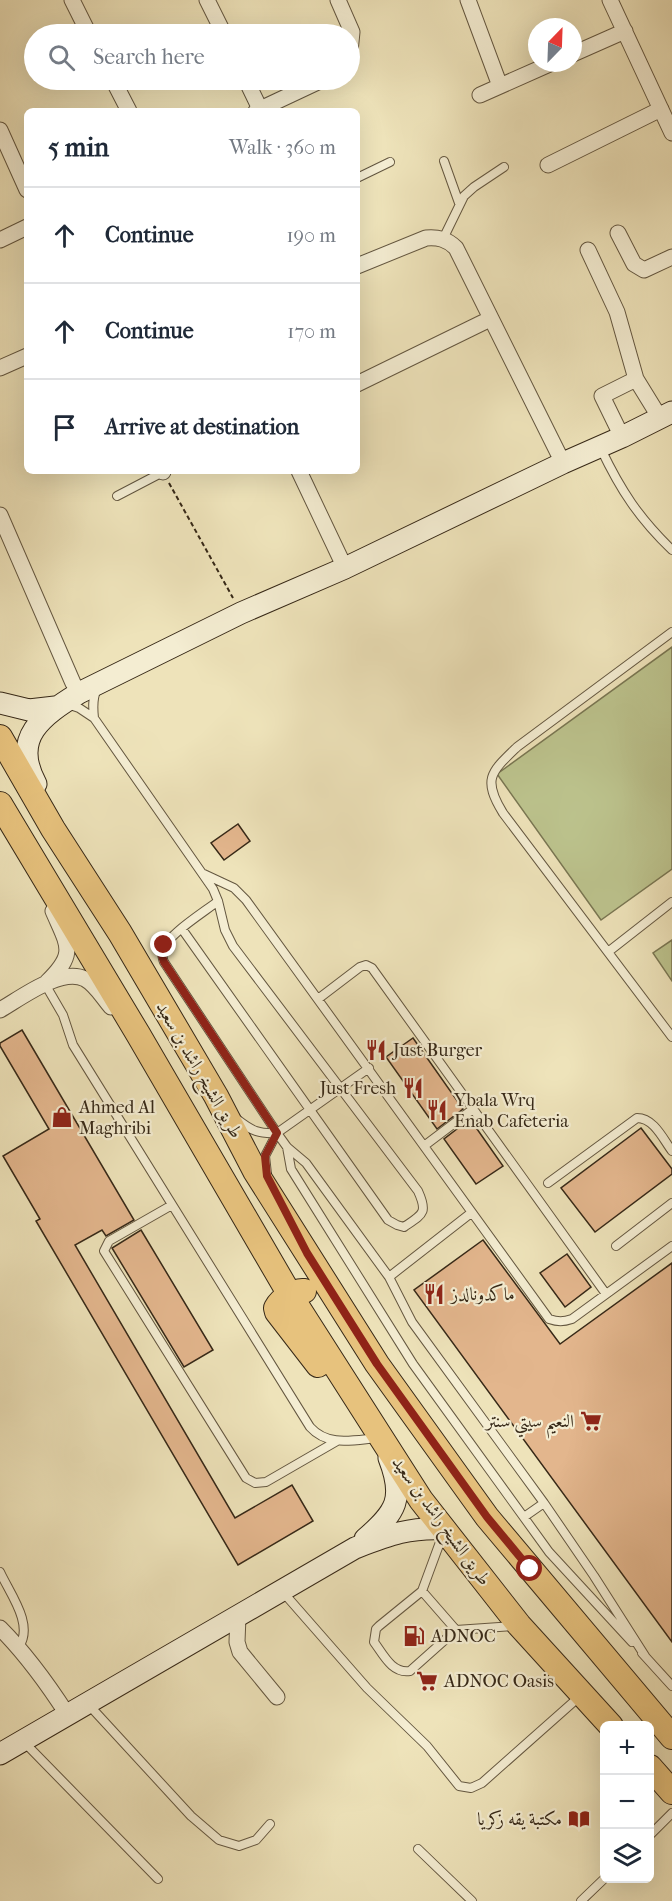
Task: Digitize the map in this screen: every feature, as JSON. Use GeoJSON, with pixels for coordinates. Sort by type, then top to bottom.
{"type":"FeatureCollection","features":[{"type":"Feature","properties":{"kind":"main road","name":"طريق الشيخ راشد بن سعيد"},"geometry":{"type":"LineString","coordinates":[[0,737],[53,829],[120,933],[216,1096],[255,1171],[377,1364],[487,1517],[672,1737]]}},
{"type":"Feature","properties":{"kind":"main road","name":"طريق الشيخ راشد بن سعيد"},"geometry":{"type":"LineString","coordinates":[[0,804],[138,1034],[290,1295],[421,1500],[519,1625],[607,1721]]}},
{"type":"Feature","properties":{"kind":"main road"},"geometry":{"type":"LineString","coordinates":[[45,879],[93,940],[102,943],[113,939],[120,933]]}},
{"type":"Feature","properties":{"kind":"main road"},"geometry":{"type":"LineString","coordinates":[[290,1295],[298,1291],[305,1292],[344,1350],[355,1357],[377,1364]]}},
{"type":"Feature","properties":{"kind":"main road"},"geometry":{"type":"LineString","coordinates":[[654,1772],[672,1792]]}},
{"type":"Feature","properties":{"kind":"street"},"geometry":{"type":"LineString","coordinates":[[72,0],[84,24]]}},
{"type":"Feature","properties":{"kind":"street"},"geometry":{"type":"LineString","coordinates":[[207,0],[219,24]]}},
{"type":"Feature","properties":{"kind":"street"},"geometry":{"type":"LineString","coordinates":[[338,0],[348,24]]}},
{"type":"Feature","properties":{"kind":"street"},"geometry":{"type":"LineString","coordinates":[[610,0],[672,133]]}},
{"type":"Feature","properties":{"kind":"street"},"geometry":{"type":"LineString","coordinates":[[471,1],[500,86]]}},
{"type":"Feature","properties":{"kind":"street"},"geometry":{"type":"LineString","coordinates":[[582,50],[625,31]]}},
{"type":"Feature","properties":{"kind":"street"},"geometry":{"type":"LineString","coordinates":[[480,95],[532,72]]}},
{"type":"Feature","properties":{"kind":"street"},"geometry":{"type":"LineString","coordinates":[[118,90],[127,108]]}},
{"type":"Feature","properties":{"kind":"street"},"geometry":{"type":"LineString","coordinates":[[250,90],[258,108]]}},
{"type":"Feature","properties":{"kind":"street"},"geometry":{"type":"LineString","coordinates":[[263,108],[301,90]]}},
{"type":"Feature","properties":{"kind":"street"},"geometry":{"type":"LineString","coordinates":[[548,165],[661,110]]}},
{"type":"Feature","properties":{"kind":"street"},"geometry":{"type":"LineString","coordinates":[[0,130],[24,183]]}},
{"type":"Feature","properties":{"kind":"street"},"geometry":{"type":"LineString","coordinates":[[0,240],[24,228]]}},
{"type":"Feature","properties":{"kind":"street"},"geometry":{"type":"LineString","coordinates":[[618,233],[634,264],[644,270],[672,257]]}},
{"type":"Feature","properties":{"kind":"street"},"geometry":{"type":"LineString","coordinates":[[360,265],[426,238],[443,239],[456,248],[563,463]]}},
{"type":"Feature","properties":{"kind":"street"},"geometry":{"type":"LineString","coordinates":[[53,829],[49,810],[30,772],[27,758],[31,735],[40,719],[66,701],[241,613],[345,568],[666,415],[636,379],[617,312],[588,250]]}},
{"type":"Feature","properties":{"kind":"street"},"geometry":{"type":"LineString","coordinates":[[360,383],[490,319]]}},
{"type":"Feature","properties":{"kind":"street"},"geometry":{"type":"LineString","coordinates":[[0,368],[24,357]]}},
{"type":"Feature","properties":{"kind":"street"},"geometry":{"type":"LineString","coordinates":[[622,437],[602,396],[636,379]]}},
{"type":"Feature","properties":{"kind":"street"},"geometry":{"type":"LineString","coordinates":[[300,474],[345,568]]}},
{"type":"Feature","properties":{"kind":"street"},"geometry":{"type":"LineString","coordinates":[[0,515],[73,683],[66,701]]}},
{"type":"Feature","properties":{"kind":"street"},"geometry":{"type":"LineString","coordinates":[[0,704],[29,710],[66,701]]}},
{"type":"Feature","properties":{"kind":"street"},"geometry":{"type":"LineString","coordinates":[[45,879],[49,900],[68,950],[63,966],[45,984]]}},
{"type":"Feature","properties":{"kind":"street"},"geometry":{"type":"LineString","coordinates":[[0,1010],[45,984],[69,976],[86,979],[93,984],[122,1020],[138,1034]]}},
{"type":"Feature","properties":{"kind":"street"},"geometry":{"type":"LineString","coordinates":[[356,1548],[386,1521],[394,1506],[398,1489],[394,1470],[382,1438]]}},
{"type":"Feature","properties":{"kind":"street"},"geometry":{"type":"LineString","coordinates":[[0,1754],[356,1548],[396,1532],[415,1529],[445,1529]]}},
{"type":"Feature","properties":{"kind":"street"},"geometry":{"type":"LineString","coordinates":[[238,1616],[237,1642],[240,1652],[277,1697]]}},
{"type":"Feature","properties":{"kind":"street"},"geometry":{"type":"LineString","coordinates":[[0,1628],[19,1647],[44,1679],[67,1714]]}},
{"type":"Feature","properties":{"kind":"lane"},"geometry":{"type":"LineString","coordinates":[[444,161],[459,203]]}},
{"type":"Feature","properties":{"kind":"lane"},"geometry":{"type":"LineString","coordinates":[[360,177],[390,162]]}},
{"type":"Feature","properties":{"kind":"lane"},"geometry":{"type":"LineString","coordinates":[[443,239],[459,203],[474,187],[504,167]]}},
{"type":"Feature","properties":{"kind":"lane"},"geometry":{"type":"LineString","coordinates":[[599,447],[634,510],[672,550]]}},
{"type":"Feature","properties":{"kind":"lane"},"geometry":{"type":"LineString","coordinates":[[117,496],[159,474]]}},
{"type":"Feature","properties":{"kind":"lane"},"geometry":{"type":"LineString","coordinates":[[672,633],[517,747],[495,768],[490,782],[493,798],[502,813],[672,1037]]}},
{"type":"Feature","properties":{"kind":"lane"},"geometry":{"type":"LineString","coordinates":[[94,718],[94,693],[101,683]]}},
{"type":"Feature","properties":{"kind":"lane"},"geometry":{"type":"LineString","coordinates":[[66,701],[94,718],[203,874],[218,901],[222,921],[233,946],[418,1191],[424,1204],[424,1211],[420,1216],[404,1227],[388,1220],[182,929]]}},
{"type":"Feature","properties":{"kind":"lane"},"geometry":{"type":"LineString","coordinates":[[203,874],[234,888],[246,900],[549,1319],[556,1322],[572,1319],[672,1246]]}},
{"type":"Feature","properties":{"kind":"lane"},"geometry":{"type":"LineString","coordinates":[[218,901],[164,945],[161,953],[164,962],[277,1133],[287,1147],[306,1163],[389,1277],[412,1322],[544,1503],[645,1656]]}},
{"type":"Feature","properties":{"kind":"lane"},"geometry":{"type":"LineString","coordinates":[[608,952],[672,902]]}},
{"type":"Feature","properties":{"kind":"lane"},"geometry":{"type":"LineString","coordinates":[[318,999],[360,967],[366,965],[372,968],[606,1294]]}},
{"type":"Feature","properties":{"kind":"lane"},"geometry":{"type":"LineString","coordinates":[[45,984],[63,1015],[73,1045],[310,1426],[322,1437],[338,1441],[382,1438]]}},
{"type":"Feature","properties":{"kind":"lane"},"geometry":{"type":"LineString","coordinates":[[307,1253],[267,1176],[265,1156],[277,1133],[369,1068]]}},
{"type":"Feature","properties":{"kind":"lane"},"geometry":{"type":"LineString","coordinates":[[216,1096],[252,1132],[277,1133]]}},
{"type":"Feature","properties":{"kind":"lane"},"geometry":{"type":"LineString","coordinates":[[424,1146],[473,1109]]}},
{"type":"Feature","properties":{"kind":"lane"},"geometry":{"type":"LineString","coordinates":[[548,1183],[638,1118],[651,1122],[672,1151]]}},
{"type":"Feature","properties":{"kind":"lane"},"geometry":{"type":"LineString","coordinates":[[287,1147],[291,1169],[407,1354],[549,1552],[672,1686]]}},
{"type":"Feature","properties":{"kind":"lane"},"geometry":{"type":"LineString","coordinates":[[616,1246],[672,1203]]}},
{"type":"Feature","properties":{"kind":"lane"},"geometry":{"type":"LineString","coordinates":[[172,1205],[109,1241],[104,1251],[246,1478],[255,1483],[266,1482],[338,1441]]}},
{"type":"Feature","properties":{"kind":"lane"},"geometry":{"type":"LineString","coordinates":[[389,1277],[471,1213]]}},
{"type":"Feature","properties":{"kind":"lane"},"geometry":{"type":"LineString","coordinates":[[524,1517],[544,1503]]}},
{"type":"Feature","properties":{"kind":"lane"},"geometry":{"type":"LineString","coordinates":[[445,1529],[422,1591],[376,1629],[374,1642],[394,1668],[400,1671],[410,1671],[456,1630],[519,1625]]}},
{"type":"Feature","properties":{"kind":"lane"},"geometry":{"type":"LineString","coordinates":[[0,1572],[24,1622],[25,1635],[19,1647]]}},
{"type":"Feature","properties":{"kind":"lane"},"geometry":{"type":"LineString","coordinates":[[282,1591],[367,1688],[427,1746],[459,1786],[471,1788],[482,1783],[582,1694]]}},
{"type":"Feature","properties":{"kind":"lane"},"geometry":{"type":"LineString","coordinates":[[422,1591],[456,1630]]}},
{"type":"Feature","properties":{"kind":"lane"},"geometry":{"type":"LineString","coordinates":[[87,1702],[191,1816],[219,1840],[239,1846],[256,1840],[270,1824]]}},
{"type":"Feature","properties":{"kind":"lane"},"geometry":{"type":"LineString","coordinates":[[23,1741],[158,1879]]}},
{"type":"Feature","properties":{"kind":"lane"},"geometry":{"type":"LineString","coordinates":[[654,1831],[672,1813]]}},
{"type":"Feature","properties":{"kind":"lane"},"geometry":{"type":"LineString","coordinates":[[418,1849],[472,1901]]}},
{"type":"Feature","properties":{"kind":"lane"},"geometry":{"type":"LineString","coordinates":[[581,1901],[600,1883]]}},
{"type":"Feature","properties":{"kind":"path"},"geometry":{"type":"LineString","coordinates":[[164,474],[241,613]]}},
{"type":"Feature","properties":{"kind":"green space"},"geometry":{"type":"Polygon","coordinates":[[[672,647],[672,869],[601,920],[497,774],[672,647]]]}},
{"type":"Feature","properties":{"kind":"green space"},"geometry":{"type":"Polygon","coordinates":[[[672,940],[672,981],[653,953],[672,940]]]}},
{"type":"Feature","properties":{"kind":"building"},"geometry":{"type":"Polygon","coordinates":[[[238,824],[250,841],[224,860],[211,843],[238,824]]]}},
{"type":"Feature","properties":{"kind":"building"},"geometry":{"type":"Polygon","coordinates":[[[22,1030],[134,1220],[106,1236],[102,1230],[75,1245],[235,1518],[292,1485],[313,1521],[238,1565],[36,1221],[40,1219],[3,1156],[49,1129],[0,1046],[0,1043],[22,1030]]]}},
{"type":"Feature","properties":{"kind":"building"},"geometry":{"type":"Polygon","coordinates":[[[413,1038],[463,1109],[437,1129],[386,1057],[413,1038]]]}},
{"type":"Feature","properties":{"kind":"building"},"geometry":{"type":"Polygon","coordinates":[[[470,1119],[503,1166],[476,1184],[444,1139],[470,1119]]]}},
{"type":"Feature","properties":{"kind":"building"},"geometry":{"type":"Polygon","coordinates":[[[641,1128],[672,1169],[672,1174],[595,1232],[561,1188],[641,1128]]]}},
{"type":"Feature","properties":{"kind":"building"},"geometry":{"type":"Polygon","coordinates":[[[141,1230],[213,1350],[184,1367],[112,1248],[141,1230]]]}},
{"type":"Feature","properties":{"kind":"building","name":"النعيم سيتي سنتر"},"geometry":{"type":"Polygon","coordinates":[[[483,1240],[560,1344],[672,1263],[672,1642],[414,1290],[483,1240]]]}},
{"type":"Feature","properties":{"kind":"building"},"geometry":{"type":"Polygon","coordinates":[[[567,1254],[591,1287],[565,1307],[540,1273],[567,1254]]]}},
{"type":"Feature","properties":{"kind":"place","name":"Just Burger"},"geometry":{"type":"Point","coordinates":[376,1050]}},
{"type":"Feature","properties":{"kind":"place","name":"Just Fresh"},"geometry":{"type":"Point","coordinates":[413,1088]}},
{"type":"Feature","properties":{"kind":"place","name":"Ybala Wrq Enab Cafeteria"},"geometry":{"type":"Point","coordinates":[437,1110]}},
{"type":"Feature","properties":{"kind":"place","name":"Ahmed Al Maghribi"},"geometry":{"type":"Point","coordinates":[62,1117]}},
{"type":"Feature","properties":{"kind":"place","name":"ماكدونالدز"},"geometry":{"type":"Point","coordinates":[434,1294]}},
{"type":"Feature","properties":{"kind":"place","name":"النعيم سيتي سنتر"},"geometry":{"type":"Point","coordinates":[591,1421]}},
{"type":"Feature","properties":{"kind":"place","name":"ADNOC"},"geometry":{"type":"Point","coordinates":[414,1636]}},
{"type":"Feature","properties":{"kind":"place","name":"ADNOC Oasis"},"geometry":{"type":"Point","coordinates":[427,1681]}},
{"type":"Feature","properties":{"kind":"place","name":"مكتبة يقه زكريا"},"geometry":{"type":"Point","coordinates":[579,1819]}},
{"type":"Feature","properties":{"kind":"route"},"geometry":{"type":"LineString","coordinates":[[164,945],[161,953],[164,962],[277,1133],[265,1156],[267,1176],[307,1253],[377,1364],[487,1517],[530,1569]]}}]}
